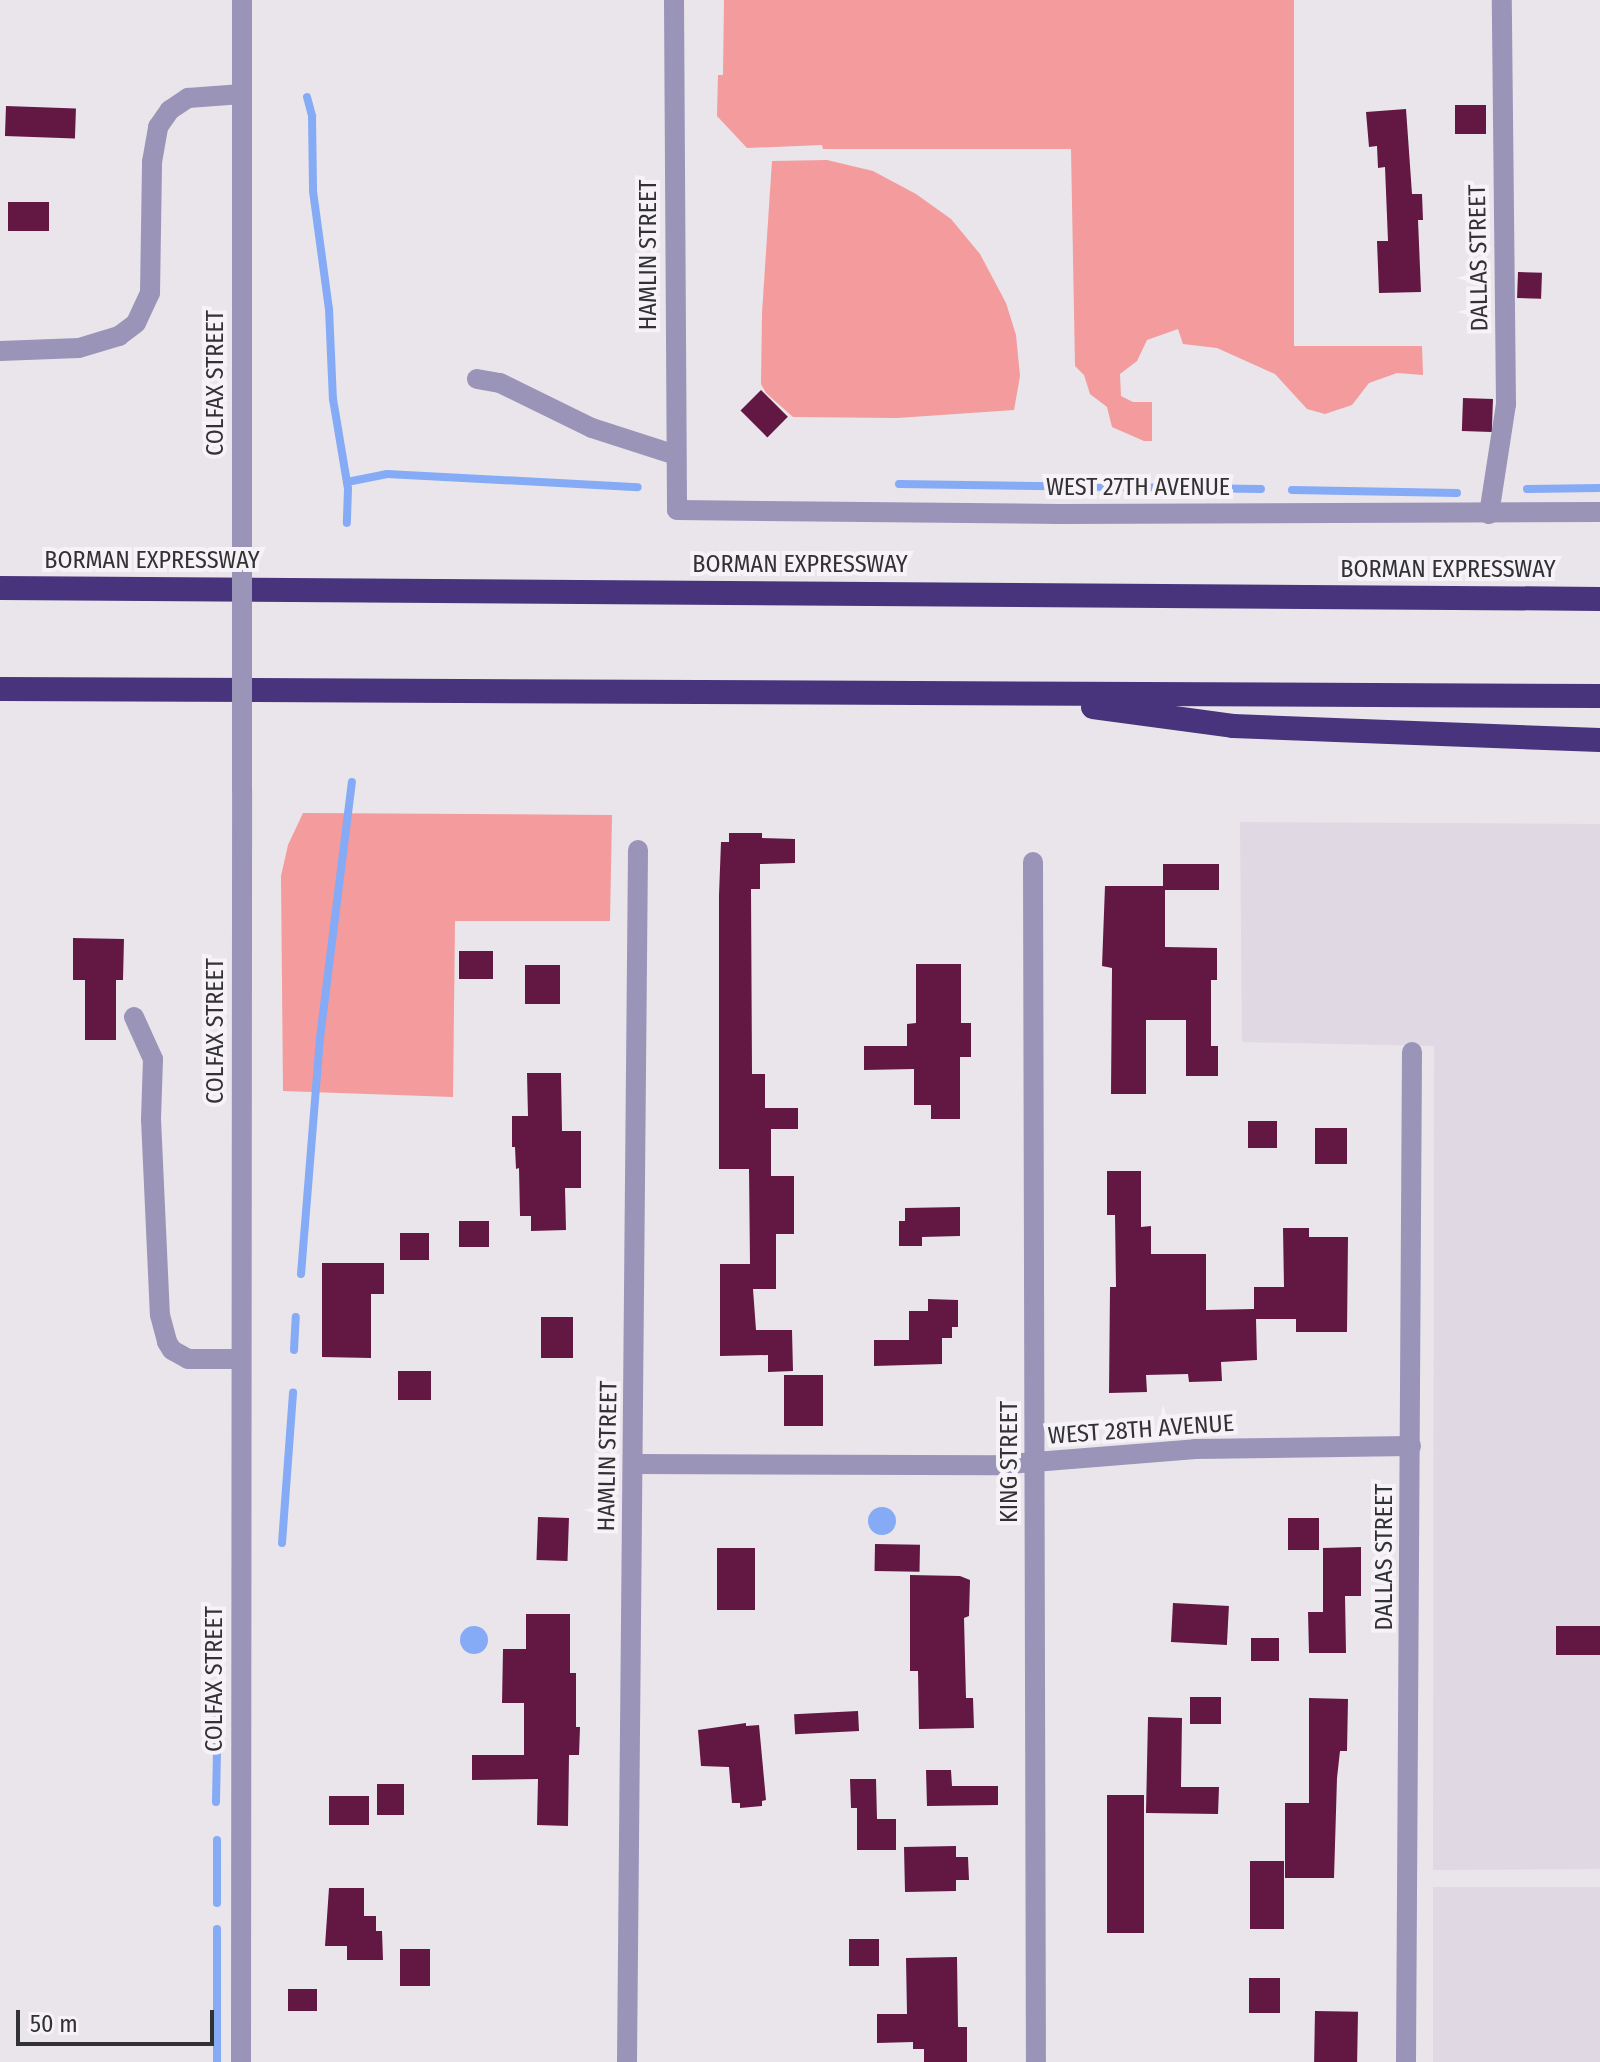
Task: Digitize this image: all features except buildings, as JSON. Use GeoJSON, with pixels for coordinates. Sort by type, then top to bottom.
{"type":"FeatureCollection","features":[{"type":"Feature","properties":{"kind":"highway","name":"BORMAN EXPRESSWAY"},"geometry":{"type":"LineString","coordinates":[[0,588],[1600,599]]}},
{"type":"Feature","properties":{"kind":"highway"},"geometry":{"type":"LineString","coordinates":[[0,689],[1600,696]]}},
{"type":"Feature","properties":{"kind":"highway"},"geometry":{"type":"LineString","coordinates":[[1000,694],[1233,726],[1600,740]]}},
{"type":"Feature","properties":{"kind":"street","name":"COLFAX STREET"},"geometry":{"type":"LineString","coordinates":[[241,2062],[242,0]]}},
{"type":"Feature","properties":{"kind":"street","name":"HAMLIN STREET"},"geometry":{"type":"LineString","coordinates":[[674,0],[677,510]]}},
{"type":"Feature","properties":{"kind":"street","name":"DALLAS STREET"},"geometry":{"type":"LineString","coordinates":[[1489,514],[1505,429],[1507,388],[1502,0]]}},
{"type":"Feature","properties":{"kind":"street"},"geometry":{"type":"LineString","coordinates":[[0,351],[79,348],[119,336],[136,323],[150,293],[152,162],[158,127],[170,110],[188,98],[242,94]]}},
{"type":"Feature","properties":{"kind":"street"},"geometry":{"type":"LineString","coordinates":[[477,379],[500,383],[592,428],[676,455]]}},
{"type":"Feature","properties":{"kind":"street","name":"WEST 27TH AVENUE"},"geometry":{"type":"LineString","coordinates":[[677,510],[1600,512]]}},
{"type":"Feature","properties":{"kind":"street","name":"HAMLIN STREET"},"geometry":{"type":"LineString","coordinates":[[627,2062],[635,1464],[633,1127],[638,850]]}},
{"type":"Feature","properties":{"kind":"street","name":"KING STREET"},"geometry":{"type":"LineString","coordinates":[[1033,862],[1036,2062]]}},
{"type":"Feature","properties":{"kind":"street"},"geometry":{"type":"LineString","coordinates":[[134,1017],[153,1059],[151,1119],[160,1315],[167,1342],[172,1350],[188,1359],[241,1359]]}},
{"type":"Feature","properties":{"kind":"street","name":"DALLAS STREET"},"geometry":{"type":"LineString","coordinates":[[1406,2062],[1412,1052]]}},
{"type":"Feature","properties":{"kind":"street","name":"WEST 28TH AVENUE"},"geometry":{"type":"LineString","coordinates":[[635,1464],[1036,1463],[1195,1449],[1411,1446]]}},
{"type":"Feature","properties":{"kind":"shaded area"},"geometry":{"type":"Polygon","coordinates":[[[724,0],[1294,0],[1294,346],[1422,346],[1423,375],[1397,373],[1369,383],[1352,405],[1325,414],[1307,409],[1275,374],[1217,348],[1183,344],[1178,329],[1147,340],[1137,361],[1120,374],[1121,396],[1133,402],[1152,402],[1152,441],[1144,441],[1112,427],[1107,407],[1090,394],[1084,375],[1075,366],[1071,149],[823,149],[822,145],[747,148],[717,116],[718,75],[723,75],[724,0]]]}},
{"type":"Feature","properties":{"kind":"shaded area"},"geometry":{"type":"Polygon","coordinates":[[[827,160],[873,171],[916,194],[951,219],[980,254],[1006,303],[1016,335],[1020,376],[1014,410],[897,418],[793,417],[766,393],[761,384],[762,313],[772,161],[827,160]]]}},
{"type":"Feature","properties":{"kind":"shaded area"},"geometry":{"type":"Polygon","coordinates":[[[303,813],[612,815],[610,921],[455,921],[453,1097],[283,1091],[281,876],[288,845],[303,813]]]}},
{"type":"Feature","properties":{"kind":"shaded area"},"geometry":{"type":"Polygon","coordinates":[[[1240,822],[1600,824],[1600,1869],[1433,1870],[1434,1046],[1242,1042],[1240,822]]]}},
{"type":"Feature","properties":{"kind":"shaded area"},"geometry":{"type":"Polygon","coordinates":[[[1433,1887],[1600,1887],[1600,2062],[1433,2062],[1433,1887]]]}},
{"type":"Feature","properties":{"kind":"water"},"geometry":{"type":"Polygon","coordinates":[[[882,1507],[892,1511],[896,1521],[892,1531],[882,1535],[872,1531],[868,1521],[872,1511],[882,1507]]]}},
{"type":"Feature","properties":{"kind":"water"},"geometry":{"type":"Polygon","coordinates":[[[474,1626],[484,1630],[488,1640],[484,1650],[474,1654],[464,1650],[460,1640],[464,1630],[474,1626]]]}},
{"type":"Feature","properties":{"kind":"waterway"},"geometry":{"type":"LineString","coordinates":[[307,97],[312,116],[313,191],[329,309],[333,399],[348,489],[347,523]]}},
{"type":"Feature","properties":{"kind":"waterway"},"geometry":{"type":"LineString","coordinates":[[347,482],[387,474],[638,487]]}},
{"type":"Feature","properties":{"kind":"waterway"},"geometry":{"type":"LineString","coordinates":[[899,484],[1261,489]]}},
{"type":"Feature","properties":{"kind":"waterway"},"geometry":{"type":"LineString","coordinates":[[1527,489],[1600,488]]}},
{"type":"Feature","properties":{"kind":"waterway"},"geometry":{"type":"LineString","coordinates":[[1292,490],[1457,493]]}},
{"type":"Feature","properties":{"kind":"waterway"},"geometry":{"type":"LineString","coordinates":[[301,1274],[320,1038],[352,782]]}},
{"type":"Feature","properties":{"kind":"waterway"},"geometry":{"type":"LineString","coordinates":[[294,1350],[296,1317]]}},
{"type":"Feature","properties":{"kind":"waterway"},"geometry":{"type":"LineString","coordinates":[[282,1543],[293,1392]]}},
{"type":"Feature","properties":{"kind":"waterway"},"geometry":{"type":"LineString","coordinates":[[217,1621],[217,1661]]}},
{"type":"Feature","properties":{"kind":"waterway"},"geometry":{"type":"LineString","coordinates":[[216,1802],[218,1698]]}},
{"type":"Feature","properties":{"kind":"waterway"},"geometry":{"type":"LineString","coordinates":[[217,1840],[217,1903]]}},
{"type":"Feature","properties":{"kind":"waterway"},"geometry":{"type":"LineString","coordinates":[[217,1929],[217,2062]]}}]}
